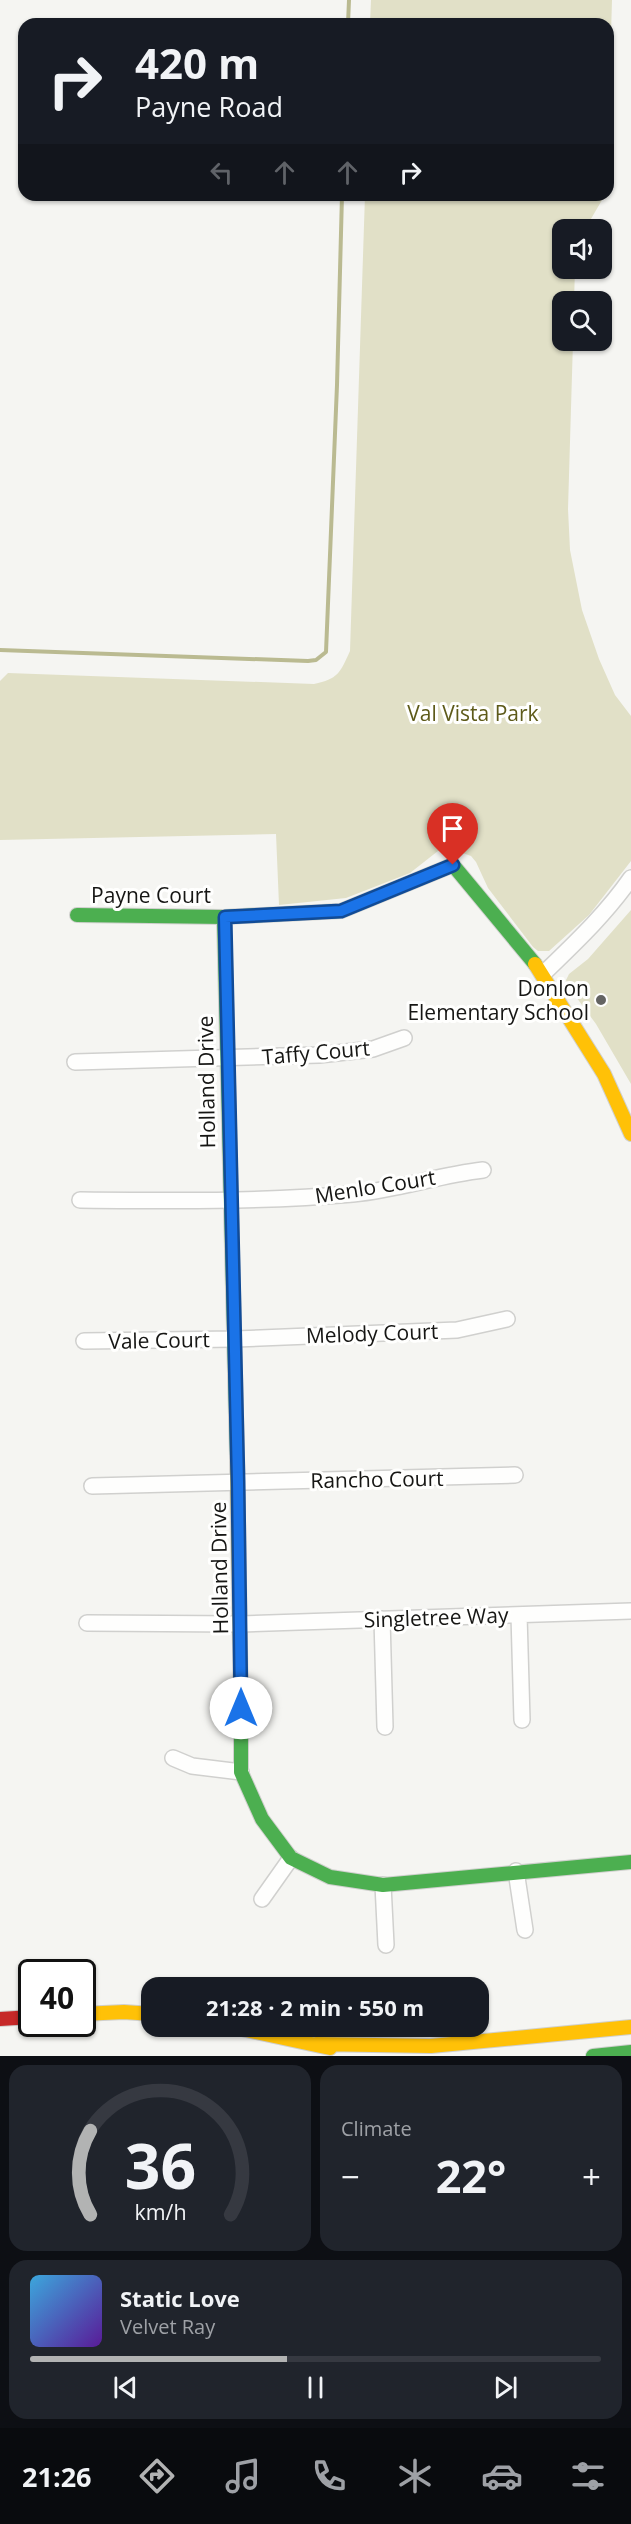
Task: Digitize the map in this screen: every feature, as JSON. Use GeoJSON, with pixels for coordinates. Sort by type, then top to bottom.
{"type":"FeatureCollection","features":[{"type":"Feature","properties":{"kind":"street","name":"Payne Court"},"geometry":{"type":"LineString","coordinates":[[77,915],[225,917],[341,911],[453,865],[543,974]]}},
{"type":"Feature","properties":{"kind":"street"},"geometry":{"type":"LineString","coordinates":[[631,878],[585,934],[543,974],[604,1074],[631,1134]]}},
{"type":"Feature","properties":{"kind":"street","name":"Holland Drive"},"geometry":{"type":"LineString","coordinates":[[225,917],[226,1058],[241,1624],[241,1772],[262,1819],[291,1858],[330,1877],[383,1885],[516,1870],[631,1862]]}},
{"type":"Feature","properties":{"kind":"street","name":"Taffy Court"},"geometry":{"type":"LineString","coordinates":[[75,1062],[319,1056],[373,1049],[404,1038]]}},
{"type":"Feature","properties":{"kind":"street","name":"Menlo Court"},"geometry":{"type":"LineString","coordinates":[[80,1200],[230,1202],[356,1194],[457,1173],[483,1170]]}},
{"type":"Feature","properties":{"kind":"street","name":"Melody Court"},"geometry":{"type":"LineString","coordinates":[[235,1339],[457,1330],[507,1319]]}},
{"type":"Feature","properties":{"kind":"street","name":"Vale Court"},"geometry":{"type":"LineString","coordinates":[[84,1341],[235,1339]]}},
{"type":"Feature","properties":{"kind":"street","name":"Rancho Court"},"geometry":{"type":"LineString","coordinates":[[93,1486],[515,1475]]}},
{"type":"Feature","properties":{"kind":"street","name":"Singletree Way"},"geometry":{"type":"LineString","coordinates":[[87,1623],[241,1624],[631,1611]]}},
{"type":"Feature","properties":{"kind":"street"},"geometry":{"type":"LineString","coordinates":[[519,1615],[522,1720]]}},
{"type":"Feature","properties":{"kind":"street"},"geometry":{"type":"LineString","coordinates":[[382,1619],[385,1727]]}},
{"type":"Feature","properties":{"kind":"street"},"geometry":{"type":"LineString","coordinates":[[173,1758],[192,1766],[241,1772]]}},
{"type":"Feature","properties":{"kind":"street"},"geometry":{"type":"LineString","coordinates":[[262,1899],[291,1858]]}},
{"type":"Feature","properties":{"kind":"street"},"geometry":{"type":"LineString","coordinates":[[516,1870],[525,1930]]}},
{"type":"Feature","properties":{"kind":"street"},"geometry":{"type":"LineString","coordinates":[[383,1885],[386,1945]]}},
{"type":"Feature","properties":{"kind":"street"},"geometry":{"type":"LineString","coordinates":[[96,2013],[141,2013]]}},
{"type":"Feature","properties":{"kind":"street"},"geometry":{"type":"LineString","coordinates":[[0,2019],[18,2018]]}},
{"type":"Feature","properties":{"kind":"street"},"geometry":{"type":"LineString","coordinates":[[316,2044],[431,2046],[631,2027]]}},
{"type":"Feature","properties":{"kind":"street"},"geometry":{"type":"LineString","coordinates":[[282,2037],[362,2056]]}},
{"type":"Feature","properties":{"kind":"street"},"geometry":{"type":"LineString","coordinates":[[593,2056],[631,2052]]}},
{"type":"Feature","properties":{"kind":"green space"},"geometry":{"type":"Polygon","coordinates":[[[371,0],[612,0],[611,18],[370,18],[371,0]]]}},
{"type":"Feature","properties":{"kind":"green space","name":"Val Vista Park"},"geometry":{"type":"Polygon","coordinates":[[[365,201],[601,201],[591,219],[552,219],[552,279],[575,279],[574,291],[552,291],[552,351],[573,351],[568,509],[570,550],[582,610],[599,659],[615,695],[631,716],[631,861],[589,915],[549,951],[538,951],[488,888],[476,862],[471,856],[454,850],[438,851],[410,873],[346,898],[279,905],[276,834],[0,840],[0,681],[8,673],[314,684],[333,677],[344,665],[350,651],[365,201]]]}},
{"type":"Feature","properties":{"kind":"green space","name":"Donlon Elementary School"},"geometry":{"type":"Polygon","coordinates":[[[631,910],[631,1084],[596,1024],[566,980],[569,974],[588,959],[631,910]]]}},
{"type":"Feature","properties":{"kind":"waterway"},"geometry":{"type":"LineString","coordinates":[[348,18],[349,0]]}},
{"type":"Feature","properties":{"kind":"waterway"},"geometry":{"type":"LineString","coordinates":[[0,650],[308,661],[316,660],[326,652],[342,201]]}},
{"type":"Feature","properties":{"kind":"traffic: fast"},"geometry":{"type":"LineString","coordinates":[[77,915],[224,917],[341,911],[453,865],[535,964]]}},
{"type":"Feature","properties":{"kind":"traffic: fast"},"geometry":{"type":"LineString","coordinates":[[224,917],[237,1456]]}},
{"type":"Feature","properties":{"kind":"traffic: fast"},"geometry":{"type":"LineString","coordinates":[[241,1711],[241,1772],[262,1819],[291,1858],[330,1877],[383,1885],[631,1862]]}},
{"type":"Feature","properties":{"kind":"traffic: fast"},"geometry":{"type":"LineString","coordinates":[[593,2056],[631,2052]]}},
{"type":"Feature","properties":{"kind":"traffic: slow"},"geometry":{"type":"LineString","coordinates":[[535,964],[604,1074],[631,1134]]}},
{"type":"Feature","properties":{"kind":"traffic: slow"},"geometry":{"type":"LineString","coordinates":[[237,1456],[241,1711]]}},
{"type":"Feature","properties":{"kind":"traffic: slow"},"geometry":{"type":"LineString","coordinates":[[96,2013],[141,2013]]}},
{"type":"Feature","properties":{"kind":"traffic: slow"},"geometry":{"type":"LineString","coordinates":[[316,2044],[431,2046],[631,2027]]}},
{"type":"Feature","properties":{"kind":"traffic: slow"},"geometry":{"type":"LineString","coordinates":[[279,2037],[330,2048]]}},
{"type":"Feature","properties":{"kind":"traffic: jam"},"geometry":{"type":"LineString","coordinates":[[0,2019],[18,2018]]}},
{"type":"Feature","properties":{"kind":"place","name":"Donlon Elementary School"},"geometry":{"type":"Point","coordinates":[601,1000]}},
{"type":"Feature","properties":{"kind":"route"},"geometry":{"type":"LineString","coordinates":[[241,1708],[235,1339],[226,1058],[225,917],[341,911],[453,865]]}}]}
